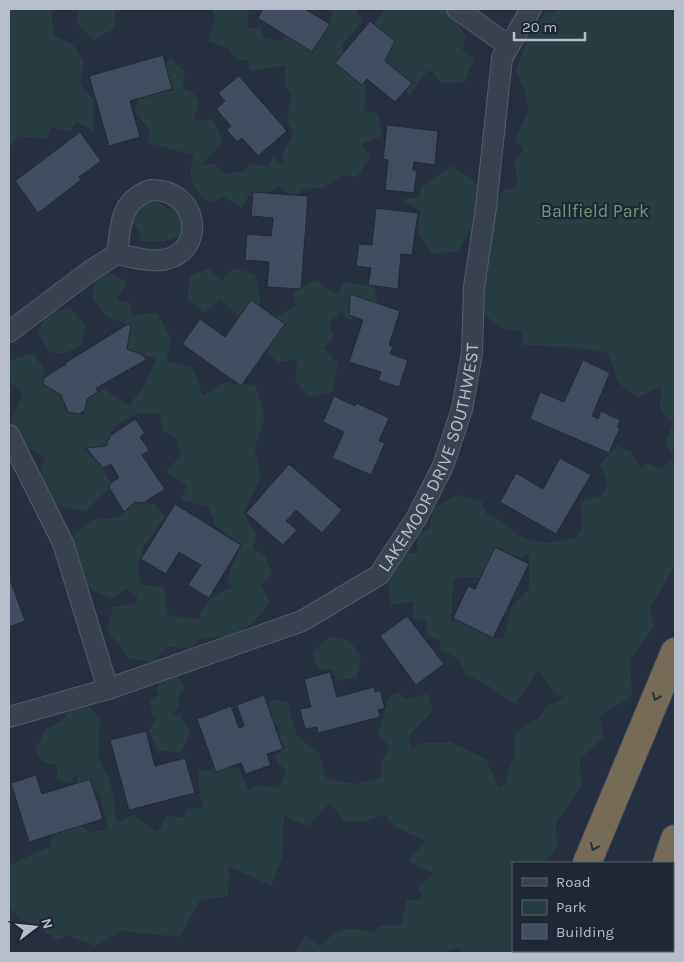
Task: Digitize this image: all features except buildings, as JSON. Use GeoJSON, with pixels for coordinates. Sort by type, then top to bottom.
{"type":"FeatureCollection","features":[{"type":"Feature","properties":{"kind":"highway"},"geometry":{"type":"LineString","coordinates":[[587,862],[675,652]]}},
{"type":"Feature","properties":{"kind":"highway"},"geometry":{"type":"LineString","coordinates":[[667,862],[675,839]]}},
{"type":"Feature","properties":{"kind":"street"},"geometry":{"type":"LineString","coordinates":[[457,9],[509,46]]}},
{"type":"Feature","properties":{"kind":"street","name":"LAKEMOOR DRIVE SOUTHWEST"},"geometry":{"type":"LineString","coordinates":[[9,717],[108,689],[302,621],[378,575],[417,517],[443,466],[462,409],[472,353],[474,287],[486,207],[502,58],[531,9]]}},
{"type":"Feature","properties":{"kind":"street"},"geometry":{"type":"LineString","coordinates":[[9,332],[90,271],[117,254]]}},
{"type":"Feature","properties":{"kind":"street"},"geometry":{"type":"LineString","coordinates":[[9,435],[63,543],[108,689]]}},
{"type":"Feature","properties":{"kind":"green space"},"geometry":{"type":"Polygon","coordinates":[[[9,9],[51,9],[54,35],[73,45],[84,62],[80,84],[93,99],[94,131],[77,122],[70,132],[51,127],[46,139],[19,136],[9,148],[9,9]]]}},
{"type":"Feature","properties":{"kind":"green space"},"geometry":{"type":"Polygon","coordinates":[[[78,9],[115,9],[115,28],[94,40],[77,24],[78,9]]]}},
{"type":"Feature","properties":{"kind":"green space"},"geometry":{"type":"Polygon","coordinates":[[[212,9],[249,9],[247,28],[261,27],[263,37],[281,41],[301,28],[325,34],[333,10],[355,9],[362,22],[342,45],[346,74],[366,85],[364,110],[378,114],[382,136],[361,144],[370,157],[357,177],[343,175],[322,188],[303,189],[293,198],[278,186],[263,199],[248,196],[242,208],[223,197],[211,203],[198,193],[192,182],[191,170],[194,154],[148,143],[149,131],[135,111],[137,102],[147,81],[171,59],[185,72],[182,88],[191,91],[199,101],[194,121],[213,119],[223,142],[202,165],[215,164],[226,175],[234,171],[243,173],[250,164],[268,166],[272,157],[283,165],[283,152],[293,135],[287,117],[292,95],[284,85],[285,65],[251,71],[248,60],[237,60],[228,48],[208,41],[215,19],[212,9]]]}},
{"type":"Feature","properties":{"kind":"green space"},"geometry":{"type":"Polygon","coordinates":[[[381,9],[448,9],[466,37],[462,50],[474,58],[465,82],[441,83],[429,69],[410,95],[378,64],[371,29],[383,10],[381,9]]]}},
{"type":"Feature","properties":{"kind":"green space","name":"Ballfield Park"},"geometry":{"type":"Polygon","coordinates":[[[557,9],[675,9],[675,566],[650,608],[654,627],[630,659],[632,696],[600,716],[603,737],[580,759],[581,786],[556,823],[557,847],[545,862],[512,862],[512,953],[465,953],[457,947],[445,953],[294,953],[305,936],[319,946],[339,931],[345,929],[358,929],[375,933],[379,925],[401,925],[407,900],[423,899],[418,886],[434,874],[408,861],[425,841],[395,827],[385,815],[366,821],[345,822],[330,803],[308,826],[284,816],[282,858],[271,886],[229,866],[228,896],[200,900],[180,937],[121,931],[95,946],[67,935],[58,940],[23,920],[9,908],[9,865],[49,847],[53,831],[79,823],[90,832],[108,830],[99,791],[95,796],[78,785],[76,773],[70,783],[57,780],[57,765],[42,762],[35,750],[46,729],[62,721],[71,709],[87,706],[100,718],[98,758],[110,779],[117,822],[134,815],[158,833],[166,816],[183,817],[188,809],[203,808],[198,771],[211,771],[215,764],[239,768],[248,789],[261,785],[279,788],[286,773],[274,756],[285,748],[280,739],[279,727],[267,716],[268,703],[275,699],[288,703],[297,736],[319,753],[326,778],[356,784],[382,777],[380,763],[390,747],[378,735],[388,698],[398,692],[405,699],[427,694],[433,711],[409,736],[411,749],[420,743],[450,742],[486,759],[499,787],[507,784],[508,770],[515,758],[514,734],[538,718],[548,706],[565,697],[555,694],[538,670],[515,704],[484,683],[466,675],[458,659],[441,650],[440,640],[427,636],[426,621],[413,618],[413,601],[391,605],[384,549],[418,554],[416,530],[429,530],[433,508],[457,495],[481,501],[487,515],[500,520],[524,538],[543,542],[557,542],[576,538],[582,527],[581,501],[601,496],[608,484],[600,464],[617,446],[630,451],[641,468],[647,463],[661,469],[674,456],[665,444],[673,424],[660,409],[661,386],[637,398],[618,382],[608,353],[569,347],[523,345],[522,330],[506,330],[484,315],[479,288],[488,274],[484,251],[493,226],[491,213],[502,190],[517,188],[515,159],[522,152],[523,148],[515,140],[527,114],[528,103],[516,71],[532,26],[546,13],[554,13],[557,9]],[[503,548],[496,554],[483,578],[462,577],[453,580],[451,623],[468,614],[493,637],[503,640],[512,607],[529,589],[529,554],[510,561],[503,548]]]}},
{"type":"Feature","properties":{"kind":"green space"},"geometry":{"type":"Polygon","coordinates":[[[452,166],[478,184],[481,211],[458,251],[432,254],[418,233],[420,210],[402,200],[419,197],[421,187],[452,166]]]}},
{"type":"Feature","properties":{"kind":"green space"},"geometry":{"type":"Polygon","coordinates":[[[154,198],[167,209],[175,205],[187,228],[177,237],[166,241],[141,241],[138,228],[129,221],[136,205],[154,198]]]}},
{"type":"Feature","properties":{"kind":"green space"},"geometry":{"type":"Polygon","coordinates":[[[234,268],[255,275],[261,306],[237,316],[221,299],[205,313],[187,299],[190,275],[209,269],[222,280],[234,268]]]}},
{"type":"Feature","properties":{"kind":"green space"},"geometry":{"type":"Polygon","coordinates":[[[107,272],[128,282],[116,300],[131,303],[131,315],[157,313],[171,338],[166,361],[192,367],[203,396],[223,383],[255,385],[265,416],[254,450],[261,476],[244,513],[256,534],[253,549],[265,555],[272,575],[261,585],[270,603],[253,623],[234,635],[198,639],[191,648],[167,647],[153,662],[129,658],[107,630],[113,607],[136,604],[137,595],[125,589],[112,599],[84,586],[74,553],[74,535],[92,520],[119,517],[135,502],[154,504],[165,517],[144,546],[137,569],[142,585],[164,587],[167,615],[198,619],[211,599],[232,587],[227,579],[241,545],[215,525],[208,507],[180,500],[187,486],[166,472],[181,455],[176,439],[163,431],[159,413],[138,414],[114,426],[106,446],[82,449],[99,463],[112,485],[85,512],[54,504],[40,473],[45,457],[22,445],[11,422],[23,393],[9,381],[10,360],[33,353],[45,371],[43,384],[61,395],[68,412],[84,415],[87,399],[104,389],[129,406],[145,384],[156,359],[127,349],[131,325],[108,318],[93,300],[94,281],[107,272]]]}},
{"type":"Feature","properties":{"kind":"green space"},"geometry":{"type":"Polygon","coordinates":[[[315,280],[337,294],[345,282],[374,286],[378,307],[349,320],[341,311],[329,324],[334,337],[323,348],[338,363],[332,392],[309,397],[295,380],[298,359],[277,363],[265,347],[271,320],[296,306],[294,292],[315,280]]]}},
{"type":"Feature","properties":{"kind":"green space"},"geometry":{"type":"Polygon","coordinates":[[[70,308],[85,325],[81,346],[63,354],[49,352],[38,332],[50,311],[70,308]]]}},
{"type":"Feature","properties":{"kind":"green space"},"geometry":{"type":"Polygon","coordinates":[[[332,636],[350,641],[361,657],[357,677],[337,681],[333,669],[318,669],[312,652],[332,636]]]}},
{"type":"Feature","properties":{"kind":"green space"},"geometry":{"type":"Polygon","coordinates":[[[177,676],[185,688],[177,697],[180,707],[171,714],[180,715],[190,733],[181,752],[158,751],[149,730],[157,718],[153,717],[150,700],[160,694],[156,690],[159,683],[177,676]]]}}]}
